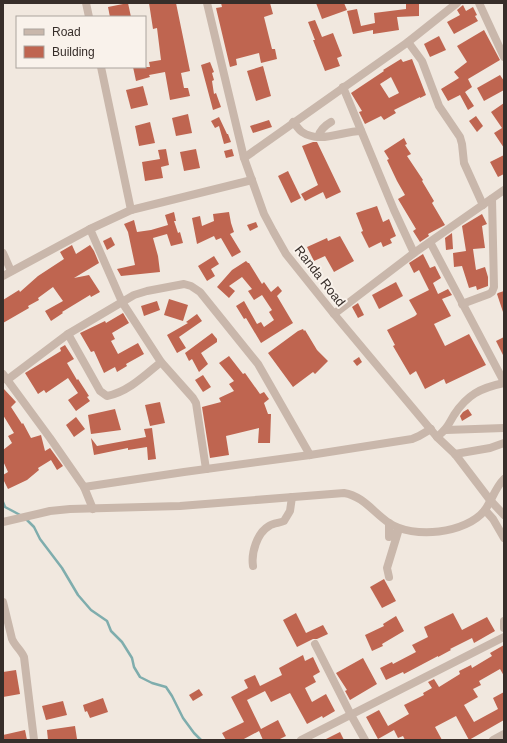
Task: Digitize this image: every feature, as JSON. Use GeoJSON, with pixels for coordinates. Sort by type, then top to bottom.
{"type":"FeatureCollection","features":[{"type":"Feature","properties":{"kind":"street"},"geometry":{"type":"LineString","coordinates":[[86,3],[89,16]]}},
{"type":"Feature","properties":{"kind":"street","name":"Randa Road"},"geometry":{"type":"LineString","coordinates":[[207,3],[244,158],[264,214],[286,254],[334,314],[437,437],[455,454],[490,500],[504,515]]}},
{"type":"Feature","properties":{"kind":"street"},"geometry":{"type":"LineString","coordinates":[[244,158],[408,42],[458,3]]}},
{"type":"Feature","properties":{"kind":"street"},"geometry":{"type":"LineString","coordinates":[[479,3],[504,57]]}},
{"type":"Feature","properties":{"kind":"street"},"geometry":{"type":"LineString","coordinates":[[408,42],[422,61],[439,106],[460,137],[464,162],[484,205]]}},
{"type":"Feature","properties":{"kind":"street"},"geometry":{"type":"LineString","coordinates":[[101,68],[132,210]]}},
{"type":"Feature","properties":{"kind":"street"},"geometry":{"type":"LineString","coordinates":[[343,87],[394,210],[414,253]]}},
{"type":"Feature","properties":{"kind":"street"},"geometry":{"type":"LineString","coordinates":[[293,122],[301,132],[310,136],[318,137],[361,131]]}},
{"type":"Feature","properties":{"kind":"street"},"geometry":{"type":"LineString","coordinates":[[318,137],[324,126],[331,122]]}},
{"type":"Feature","properties":{"kind":"street"},"geometry":{"type":"LineString","coordinates":[[3,276],[90,229],[132,210],[252,180]]}},
{"type":"Feature","properties":{"kind":"street"},"geometry":{"type":"LineString","coordinates":[[334,314],[414,253],[504,190]]}},
{"type":"Feature","properties":{"kind":"street"},"geometry":{"type":"LineString","coordinates":[[462,304],[492,292],[494,288],[492,199]]}},
{"type":"Feature","properties":{"kind":"street"},"geometry":{"type":"LineString","coordinates":[[90,229],[122,302],[161,362],[196,403],[206,469]]}},
{"type":"Feature","properties":{"kind":"street"},"geometry":{"type":"LineString","coordinates":[[430,242],[504,382],[488,386],[470,396],[461,405],[446,430],[437,437]]}},
{"type":"Feature","properties":{"kind":"street"},"geometry":{"type":"LineString","coordinates":[[3,253],[10,271]]}},
{"type":"Feature","properties":{"kind":"street"},"geometry":{"type":"LineString","coordinates":[[93,508],[84,487],[5,377],[68,334],[134,295],[147,291],[184,284],[191,286],[200,292],[258,364],[310,455]]}},
{"type":"Feature","properties":{"kind":"street"},"geometry":{"type":"LineString","coordinates":[[68,334],[100,391],[107,396],[114,395],[128,388],[161,362]]}},
{"type":"Feature","properties":{"kind":"street"},"geometry":{"type":"LineString","coordinates":[[446,430],[504,428]]}},
{"type":"Feature","properties":{"kind":"street"},"geometry":{"type":"LineString","coordinates":[[84,487],[412,439],[431,429]]}},
{"type":"Feature","properties":{"kind":"street"},"geometry":{"type":"LineString","coordinates":[[455,454],[490,448],[504,443]]}},
{"type":"Feature","properties":{"kind":"street"},"geometry":{"type":"LineString","coordinates":[[3,522],[50,512],[93,508],[180,506],[344,493],[358,497],[389,523],[399,528],[416,532],[449,530],[463,526],[475,519],[485,510],[498,485],[504,479]]}},
{"type":"Feature","properties":{"kind":"street"},"geometry":{"type":"LineString","coordinates":[[252,566],[255,546],[264,530],[270,525],[284,521],[290,511],[292,497]]}},
{"type":"Feature","properties":{"kind":"street"},"geometry":{"type":"LineString","coordinates":[[485,510],[493,519],[504,538]]}},
{"type":"Feature","properties":{"kind":"street"},"geometry":{"type":"LineString","coordinates":[[389,523],[389,537],[398,532],[387,568],[389,577]]}},
{"type":"Feature","properties":{"kind":"street"},"geometry":{"type":"LineString","coordinates":[[3,602],[12,639],[24,657],[34,740]]}},
{"type":"Feature","properties":{"kind":"street"},"geometry":{"type":"LineString","coordinates":[[504,621],[504,628]]}},
{"type":"Feature","properties":{"kind":"street"},"geometry":{"type":"LineString","coordinates":[[301,740],[504,637]]}},
{"type":"Feature","properties":{"kind":"street"},"geometry":{"type":"LineString","coordinates":[[315,644],[365,740]]}},
{"type":"Feature","properties":{"kind":"street"},"geometry":{"type":"LineString","coordinates":[[493,740],[504,734]]}},
{"type":"Feature","properties":{"kind":"building"},"geometry":{"type":"Polygon","coordinates":[[[128,3],[131,16],[110,16],[108,7],[128,3]]]}},
{"type":"Feature","properties":{"kind":"building"},"geometry":{"type":"Polygon","coordinates":[[[149,3],[176,3],[190,71],[181,73],[184,88],[188,88],[190,96],[170,100],[165,72],[149,75],[150,77],[136,81],[133,68],[150,67],[149,62],[161,60],[157,28],[153,29],[149,3]]]}},
{"type":"Feature","properties":{"kind":"building"},"geometry":{"type":"Polygon","coordinates":[[[221,3],[270,3],[273,14],[264,17],[272,49],[275,49],[277,59],[261,63],[259,53],[236,59],[237,65],[230,67],[216,8],[222,7],[221,3]]]}},
{"type":"Feature","properties":{"kind":"building"},"geometry":{"type":"Polygon","coordinates":[[[316,3],[344,3],[347,10],[322,19],[316,3]]]}},
{"type":"Feature","properties":{"kind":"building"},"geometry":{"type":"Polygon","coordinates":[[[406,3],[419,3],[419,16],[397,17],[399,30],[373,34],[373,30],[353,34],[347,11],[357,9],[361,26],[375,23],[374,13],[406,9],[406,3]]]}},
{"type":"Feature","properties":{"kind":"building"},"geometry":{"type":"Polygon","coordinates":[[[463,5],[466,11],[473,7],[478,21],[454,34],[447,22],[460,15],[457,10],[463,5]]]}},
{"type":"Feature","properties":{"kind":"building"},"geometry":{"type":"Polygon","coordinates":[[[315,20],[322,37],[333,33],[342,56],[337,58],[340,66],[325,71],[308,22],[315,20]]]}},
{"type":"Feature","properties":{"kind":"building"},"geometry":{"type":"Polygon","coordinates":[[[484,30],[500,60],[468,79],[472,87],[465,92],[474,106],[468,110],[460,95],[448,101],[441,89],[459,78],[454,72],[467,62],[457,46],[484,30]]]}},
{"type":"Feature","properties":{"kind":"building"},"geometry":{"type":"Polygon","coordinates":[[[439,36],[446,50],[430,57],[424,44],[439,36]]]}},
{"type":"Feature","properties":{"kind":"building"},"geometry":{"type":"Polygon","coordinates":[[[401,59],[403,62],[412,59],[426,95],[394,110],[396,113],[384,120],[381,116],[365,124],[359,112],[362,111],[351,93],[384,71],[383,70],[401,59]],[[391,77],[380,84],[389,98],[399,93],[391,77]]]}},
{"type":"Feature","properties":{"kind":"building"},"geometry":{"type":"Polygon","coordinates":[[[210,62],[214,72],[212,73],[214,80],[212,81],[214,94],[216,93],[221,107],[213,110],[201,65],[210,62]]]}},
{"type":"Feature","properties":{"kind":"building"},"geometry":{"type":"Polygon","coordinates":[[[263,66],[271,96],[256,101],[247,71],[263,66]]]}},
{"type":"Feature","properties":{"kind":"building"},"geometry":{"type":"Polygon","coordinates":[[[500,75],[504,81],[504,90],[484,101],[477,88],[500,75]]]}},
{"type":"Feature","properties":{"kind":"building"},"geometry":{"type":"Polygon","coordinates":[[[143,86],[148,105],[131,109],[126,90],[143,86]]]}},
{"type":"Feature","properties":{"kind":"building"},"geometry":{"type":"Polygon","coordinates":[[[504,103],[504,148],[494,133],[502,128],[491,112],[504,103]]]}},
{"type":"Feature","properties":{"kind":"building"},"geometry":{"type":"Polygon","coordinates":[[[188,114],[192,133],[176,136],[172,118],[188,114]]]}},
{"type":"Feature","properties":{"kind":"building"},"geometry":{"type":"Polygon","coordinates":[[[476,116],[483,126],[477,132],[469,121],[476,116]]]}},
{"type":"Feature","properties":{"kind":"building"},"geometry":{"type":"Polygon","coordinates":[[[219,117],[231,142],[224,144],[219,126],[215,128],[211,121],[219,117]]]}},
{"type":"Feature","properties":{"kind":"building"},"geometry":{"type":"Polygon","coordinates":[[[269,120],[272,127],[253,133],[250,126],[269,120]]]}},
{"type":"Feature","properties":{"kind":"building"},"geometry":{"type":"Polygon","coordinates":[[[150,122],[155,143],[139,146],[135,126],[150,122]]]}},
{"type":"Feature","properties":{"kind":"building"},"geometry":{"type":"Polygon","coordinates":[[[404,138],[407,144],[405,145],[411,154],[407,156],[423,180],[422,181],[434,201],[432,203],[445,225],[428,234],[429,236],[420,242],[413,231],[416,229],[398,199],[405,195],[384,151],[404,138]]]}},
{"type":"Feature","properties":{"kind":"building"},"geometry":{"type":"Polygon","coordinates":[[[317,142],[341,192],[326,199],[323,192],[305,201],[301,194],[318,185],[302,146],[317,142]]]}},
{"type":"Feature","properties":{"kind":"building"},"geometry":{"type":"Polygon","coordinates":[[[166,149],[169,165],[161,167],[163,178],[145,181],[142,162],[160,159],[158,150],[166,149]]]}},
{"type":"Feature","properties":{"kind":"building"},"geometry":{"type":"Polygon","coordinates":[[[196,149],[200,168],[184,171],[180,152],[196,149]]]}},
{"type":"Feature","properties":{"kind":"building"},"geometry":{"type":"Polygon","coordinates":[[[232,149],[234,156],[226,158],[224,151],[232,149]]]}},
{"type":"Feature","properties":{"kind":"building"},"geometry":{"type":"Polygon","coordinates":[[[504,155],[504,174],[498,177],[490,162],[504,155]]]}},
{"type":"Feature","properties":{"kind":"building"},"geometry":{"type":"Polygon","coordinates":[[[288,171],[301,198],[291,203],[278,176],[288,171]]]}},
{"type":"Feature","properties":{"kind":"building"},"geometry":{"type":"Polygon","coordinates":[[[377,206],[383,222],[389,219],[396,236],[390,239],[392,243],[383,247],[381,242],[369,248],[361,232],[363,231],[356,213],[377,206]]]}},
{"type":"Feature","properties":{"kind":"building"},"geometry":{"type":"Polygon","coordinates":[[[174,212],[176,221],[174,221],[178,233],[180,232],[183,243],[171,246],[167,234],[153,238],[158,256],[160,272],[121,276],[117,269],[135,265],[128,232],[124,224],[134,220],[137,232],[151,230],[168,225],[165,215],[174,212]]]}},
{"type":"Feature","properties":{"kind":"building"},"geometry":{"type":"Polygon","coordinates":[[[229,212],[234,232],[230,234],[241,252],[232,257],[221,238],[216,240],[214,236],[197,244],[192,218],[200,216],[202,226],[214,221],[213,214],[229,212]]]}},
{"type":"Feature","properties":{"kind":"building"},"geometry":{"type":"Polygon","coordinates":[[[482,214],[487,224],[482,226],[485,248],[473,249],[476,270],[485,267],[488,277],[488,286],[477,290],[476,286],[469,288],[462,266],[454,267],[453,253],[466,251],[462,226],[482,214]]]}},
{"type":"Feature","properties":{"kind":"building"},"geometry":{"type":"Polygon","coordinates":[[[256,222],[258,227],[250,231],[247,225],[256,222]]]}},
{"type":"Feature","properties":{"kind":"building"},"geometry":{"type":"Polygon","coordinates":[[[452,233],[453,249],[446,250],[445,238],[452,233]]]}},
{"type":"Feature","properties":{"kind":"building"},"geometry":{"type":"Polygon","coordinates":[[[340,236],[354,261],[334,272],[325,256],[314,261],[307,247],[327,238],[328,241],[340,236]]]}},
{"type":"Feature","properties":{"kind":"building"},"geometry":{"type":"Polygon","coordinates":[[[111,237],[115,245],[107,250],[103,241],[111,237]]]}},
{"type":"Feature","properties":{"kind":"building"},"geometry":{"type":"Polygon","coordinates":[[[72,245],[76,254],[90,245],[94,251],[99,263],[74,278],[89,275],[100,292],[91,297],[90,295],[62,312],[63,313],[51,321],[45,311],[63,301],[53,287],[38,298],[39,300],[28,306],[29,308],[3,323],[3,300],[19,290],[20,292],[38,276],[64,259],[60,252],[72,245]]]}},
{"type":"Feature","properties":{"kind":"building"},"geometry":{"type":"Polygon","coordinates":[[[423,254],[430,268],[435,266],[441,278],[433,283],[438,294],[448,289],[452,295],[442,299],[451,316],[434,324],[445,346],[469,334],[486,365],[446,384],[444,379],[425,389],[416,371],[410,375],[393,346],[395,345],[387,330],[415,316],[417,314],[409,300],[429,290],[419,270],[414,273],[409,263],[423,254]]]}},
{"type":"Feature","properties":{"kind":"building"},"geometry":{"type":"Polygon","coordinates":[[[214,256],[219,264],[211,269],[215,276],[207,281],[198,266],[214,256]]]}},
{"type":"Feature","properties":{"kind":"building"},"geometry":{"type":"Polygon","coordinates":[[[246,261],[249,263],[262,284],[264,282],[271,292],[278,286],[282,291],[277,296],[293,323],[261,343],[246,318],[244,319],[236,306],[244,301],[257,324],[261,322],[264,327],[274,320],[269,312],[272,310],[262,295],[254,300],[248,291],[252,289],[242,277],[229,286],[235,291],[229,298],[217,287],[232,270],[246,261]]]}},
{"type":"Feature","properties":{"kind":"building"},"geometry":{"type":"Polygon","coordinates":[[[396,282],[403,296],[379,309],[372,295],[396,282]]]}},
{"type":"Feature","properties":{"kind":"building"},"geometry":{"type":"Polygon","coordinates":[[[504,291],[504,312],[503,312],[497,294],[504,291]]]}},
{"type":"Feature","properties":{"kind":"building"},"geometry":{"type":"Polygon","coordinates":[[[169,299],[188,305],[183,321],[164,315],[169,299]]]}},
{"type":"Feature","properties":{"kind":"building"},"geometry":{"type":"Polygon","coordinates":[[[157,301],[160,310],[144,316],[141,306],[157,301]]]}},
{"type":"Feature","properties":{"kind":"building"},"geometry":{"type":"Polygon","coordinates":[[[358,303],[364,315],[358,318],[352,307],[358,303]]]}},
{"type":"Feature","properties":{"kind":"building"},"geometry":{"type":"Polygon","coordinates":[[[123,313],[129,323],[112,333],[115,339],[111,341],[118,354],[138,343],[144,354],[126,364],[127,366],[117,372],[115,367],[104,373],[94,351],[91,352],[80,333],[105,321],[106,323],[123,313]]]}},
{"type":"Feature","properties":{"kind":"building"},"geometry":{"type":"Polygon","coordinates":[[[197,314],[202,321],[179,337],[186,348],[177,353],[167,335],[188,323],[186,322],[197,314]]]}},
{"type":"Feature","properties":{"kind":"building"},"geometry":{"type":"Polygon","coordinates":[[[303,329],[317,350],[328,361],[315,374],[313,372],[293,387],[268,353],[303,329]]]}},
{"type":"Feature","properties":{"kind":"building"},"geometry":{"type":"Polygon","coordinates":[[[212,333],[217,339],[217,342],[201,353],[208,364],[199,372],[192,359],[189,361],[185,353],[212,333]]]}},
{"type":"Feature","properties":{"kind":"building"},"geometry":{"type":"Polygon","coordinates":[[[504,337],[504,357],[496,341],[504,337]]]}},
{"type":"Feature","properties":{"kind":"building"},"geometry":{"type":"Polygon","coordinates":[[[65,345],[74,359],[67,363],[89,396],[87,397],[90,401],[76,411],[68,400],[78,393],[68,378],[46,393],[44,390],[38,394],[25,373],[61,351],[60,348],[65,345]]]}},
{"type":"Feature","properties":{"kind":"building"},"geometry":{"type":"Polygon","coordinates":[[[229,356],[243,374],[245,373],[260,394],[264,392],[269,399],[264,403],[268,414],[271,414],[270,443],[258,443],[259,428],[226,436],[229,455],[210,458],[202,407],[221,402],[219,398],[234,391],[229,384],[234,381],[219,363],[229,356]]]}},
{"type":"Feature","properties":{"kind":"building"},"geometry":{"type":"Polygon","coordinates":[[[359,357],[362,362],[357,366],[353,361],[359,357]]]}},
{"type":"Feature","properties":{"kind":"building"},"geometry":{"type":"Polygon","coordinates":[[[203,375],[211,387],[203,392],[195,380],[203,375]]]}},
{"type":"Feature","properties":{"kind":"building"},"geometry":{"type":"Polygon","coordinates":[[[3,388],[16,402],[11,407],[22,424],[23,423],[31,438],[41,435],[45,451],[50,448],[63,466],[57,470],[51,460],[38,468],[39,470],[27,480],[8,489],[3,479],[3,475],[8,472],[3,461],[3,450],[12,443],[8,436],[14,433],[3,415],[3,388]]]}},
{"type":"Feature","properties":{"kind":"building"},"geometry":{"type":"Polygon","coordinates":[[[160,402],[165,423],[150,426],[145,405],[160,402]]]}},
{"type":"Feature","properties":{"kind":"building"},"geometry":{"type":"Polygon","coordinates":[[[115,409],[121,430],[91,434],[88,415],[115,409]]]}},
{"type":"Feature","properties":{"kind":"building"},"geometry":{"type":"Polygon","coordinates":[[[468,409],[472,415],[462,421],[460,416],[468,409]]]}},
{"type":"Feature","properties":{"kind":"building"},"geometry":{"type":"Polygon","coordinates":[[[76,417],[85,429],[74,437],[66,425],[76,417]]]}},
{"type":"Feature","properties":{"kind":"building"},"geometry":{"type":"Polygon","coordinates":[[[152,428],[156,459],[148,460],[147,447],[128,450],[128,448],[94,455],[91,438],[97,446],[146,437],[144,429],[152,428]]]}},
{"type":"Feature","properties":{"kind":"building"},"geometry":{"type":"Polygon","coordinates":[[[384,579],[396,601],[382,608],[370,587],[384,579]]]}},
{"type":"Feature","properties":{"kind":"building"},"geometry":{"type":"Polygon","coordinates":[[[296,613],[306,633],[323,625],[328,634],[297,647],[283,620],[296,613]]]}},
{"type":"Feature","properties":{"kind":"building"},"geometry":{"type":"Polygon","coordinates":[[[453,613],[462,630],[487,617],[495,631],[474,643],[472,638],[404,674],[403,672],[386,680],[380,668],[392,662],[393,664],[416,652],[412,645],[428,637],[424,627],[453,613]]]}},
{"type":"Feature","properties":{"kind":"building"},"geometry":{"type":"Polygon","coordinates":[[[396,616],[404,631],[382,644],[383,646],[372,651],[365,635],[384,626],[383,624],[396,616]]]}},
{"type":"Feature","properties":{"kind":"building"},"geometry":{"type":"Polygon","coordinates":[[[504,645],[504,676],[500,669],[479,681],[481,685],[473,689],[478,697],[464,705],[474,722],[498,709],[493,698],[504,692],[504,720],[469,740],[456,716],[435,727],[442,740],[405,740],[403,736],[398,738],[394,730],[378,739],[366,717],[379,710],[388,726],[409,714],[404,705],[424,695],[423,693],[432,688],[428,682],[434,679],[439,687],[460,674],[459,671],[471,665],[472,668],[492,656],[490,653],[504,645]]]}},
{"type":"Feature","properties":{"kind":"building"},"geometry":{"type":"Polygon","coordinates":[[[303,655],[305,661],[313,657],[320,672],[313,676],[316,682],[305,688],[312,702],[326,694],[335,711],[323,718],[322,716],[307,724],[290,693],[271,702],[265,691],[247,700],[261,729],[278,720],[286,736],[278,740],[263,740],[259,731],[242,740],[226,740],[222,733],[244,722],[231,697],[248,688],[244,680],[255,675],[260,686],[282,675],[279,668],[303,655]]]}},
{"type":"Feature","properties":{"kind":"building"},"geometry":{"type":"Polygon","coordinates":[[[363,658],[377,684],[350,700],[345,691],[347,690],[336,673],[363,658]]]}},
{"type":"Feature","properties":{"kind":"building"},"geometry":{"type":"Polygon","coordinates":[[[16,670],[20,694],[3,697],[3,672],[16,670]]]}},
{"type":"Feature","properties":{"kind":"building"},"geometry":{"type":"Polygon","coordinates":[[[199,689],[203,695],[193,701],[189,695],[199,689]]]}},
{"type":"Feature","properties":{"kind":"building"},"geometry":{"type":"Polygon","coordinates":[[[103,698],[108,712],[90,718],[87,711],[85,712],[83,705],[103,698]]]}},
{"type":"Feature","properties":{"kind":"building"},"geometry":{"type":"Polygon","coordinates":[[[63,701],[67,715],[46,720],[42,706],[63,701]]]}},
{"type":"Feature","properties":{"kind":"building"},"geometry":{"type":"Polygon","coordinates":[[[75,726],[77,739],[48,740],[47,730],[75,726]]]}},
{"type":"Feature","properties":{"kind":"building"},"geometry":{"type":"Polygon","coordinates":[[[25,730],[27,740],[3,740],[3,735],[25,730]]]}},
{"type":"Feature","properties":{"kind":"building"},"geometry":{"type":"Polygon","coordinates":[[[340,732],[344,740],[324,740],[340,732]]]}},
{"type":"Feature","properties":{"kind":"waterway"},"geometry":{"type":"LineString","coordinates":[[3,502],[5,507],[22,516]]}},
{"type":"Feature","properties":{"kind":"waterway"},"geometry":{"type":"LineString","coordinates":[[26,519],[34,527],[40,539],[62,568],[78,595],[91,610],[107,621],[111,631],[122,642],[132,658],[134,667],[140,677],[152,683],[166,687],[183,718],[201,740]]}}]}
